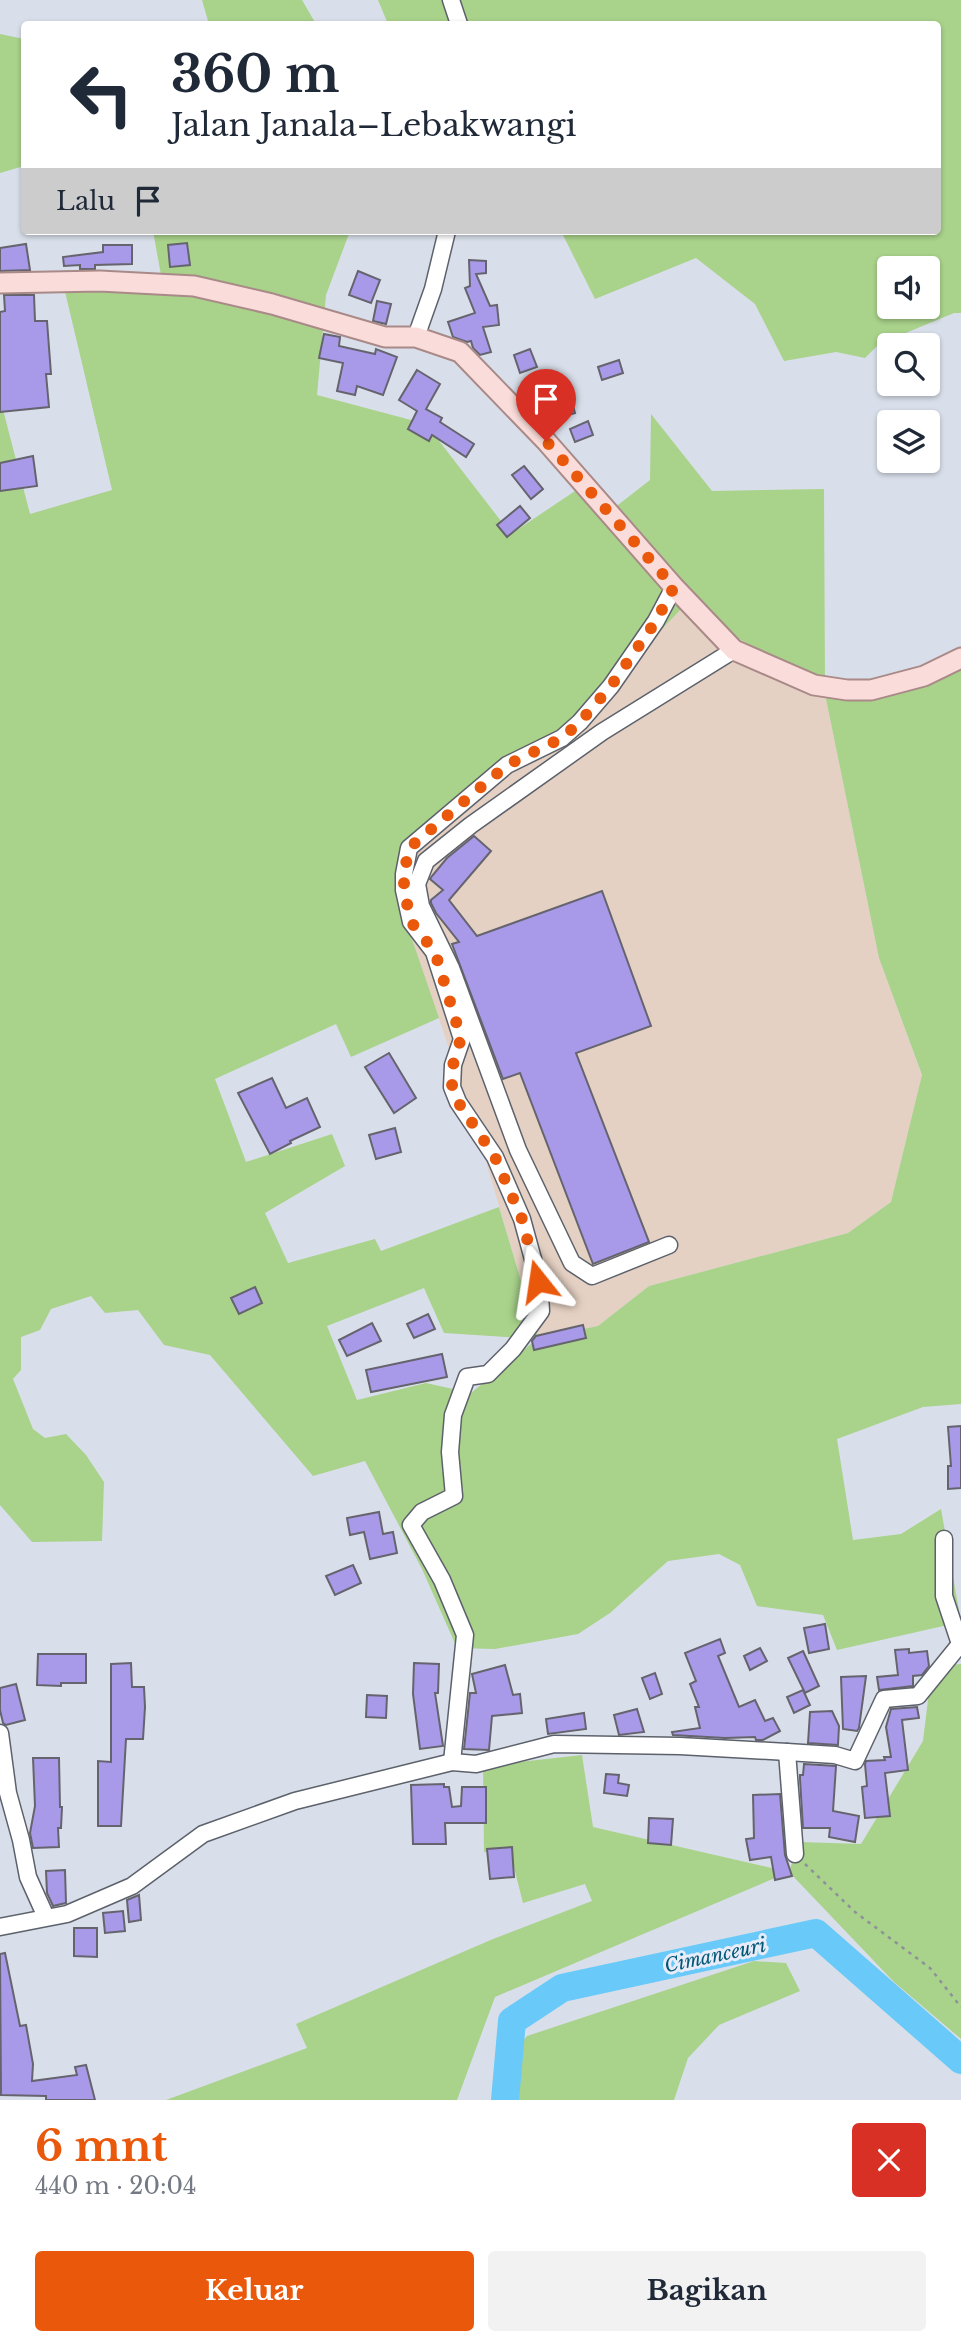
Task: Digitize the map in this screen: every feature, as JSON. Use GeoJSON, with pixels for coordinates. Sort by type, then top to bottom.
{"type":"FeatureCollection","features":[{"type":"Feature","properties":{"kind":"main road"},"geometry":{"type":"LineString","coordinates":[[0,283],[100,281],[194,285],[272,304],[385,337],[416,337],[460,352],[546,441],[674,587],[734,650],[814,685],[847,690],[871,690],[923,676],[961,659]]}},
{"type":"Feature","properties":{"kind":"street"},"geometry":{"type":"LineString","coordinates":[[451,0],[458,21]]}},
{"type":"Feature","properties":{"kind":"street"},"geometry":{"type":"LineString","coordinates":[[416,337],[433,289],[446,235]]}},
{"type":"Feature","properties":{"kind":"street"},"geometry":{"type":"LineString","coordinates":[[452,1762],[465,1635],[442,1580],[411,1524],[422,1512],[454,1496],[450,1452],[453,1415],[467,1377],[488,1374],[513,1349],[541,1311],[538,1281],[522,1219],[495,1157],[458,1102],[452,1087],[453,1065],[461,1038],[435,952],[411,922],[404,890],[406,861],[409,848],[507,765],[562,738],[580,722],[611,686],[656,621],[674,587]]}},
{"type":"Feature","properties":{"kind":"street"},"geometry":{"type":"LineString","coordinates":[[670,1245],[592,1276],[572,1263],[518,1150],[451,968],[421,906],[417,884],[426,861],[471,825],[602,732],[734,650]]}},
{"type":"Feature","properties":{"kind":"street"},"geometry":{"type":"LineString","coordinates":[[0,1927],[67,1914],[132,1886],[203,1834],[295,1801],[452,1762],[476,1764],[554,1744],[680,1746],[787,1752],[835,1755],[855,1761],[884,1699],[918,1696],[961,1643],[944,1596],[944,1539]]}},
{"type":"Feature","properties":{"kind":"street"},"geometry":{"type":"LineString","coordinates":[[0,1733],[8,1793],[28,1877],[46,1917]]}},
{"type":"Feature","properties":{"kind":"street"},"geometry":{"type":"LineString","coordinates":[[787,1752],[795,1854]]}},
{"type":"Feature","properties":{"kind":"path"},"geometry":{"type":"LineString","coordinates":[[795,1854],[855,1912],[930,1968],[961,2007]]}},
{"type":"Feature","properties":{"kind":"shaded area"},"geometry":{"type":"Polygon","coordinates":[[[684,606],[824,689],[879,958],[922,1076],[891,1202],[848,1233],[649,1286],[598,1326],[538,1338],[476,1128],[399,901],[404,862],[429,832],[570,725],[684,606]]]}},
{"type":"Feature","properties":{"kind":"green space"},"geometry":{"type":"Polygon","coordinates":[[[202,0],[302,0],[314,21],[208,21],[202,0]]]}},
{"type":"Feature","properties":{"kind":"green space"},"geometry":{"type":"Polygon","coordinates":[[[378,0],[961,0],[961,313],[940,319],[940,256],[877,256],[877,319],[939,319],[906,333],[877,333],[877,346],[865,358],[836,352],[784,361],[755,304],[696,258],[595,299],[563,235],[941,235],[941,21],[387,21],[378,0]]]}},
{"type":"Feature","properties":{"kind":"green space"},"geometry":{"type":"Polygon","coordinates":[[[0,34],[21,38],[21,167],[0,173],[0,34]]]}},
{"type":"Feature","properties":{"kind":"green space"},"geometry":{"type":"Polygon","coordinates":[[[154,235],[348,235],[326,295],[317,395],[426,424],[511,534],[584,485],[609,512],[650,480],[651,414],[712,491],[824,489],[825,689],[900,679],[961,649],[961,1404],[923,1407],[837,1439],[853,1540],[901,1534],[941,1509],[961,1622],[837,1650],[823,1615],[757,1606],[740,1565],[719,1554],[668,1561],[610,1613],[578,1634],[495,1649],[457,1648],[422,1569],[365,1461],[313,1476],[210,1355],[164,1345],[138,1310],[105,1313],[91,1296],[51,1309],[40,1330],[21,1337],[21,1370],[13,1379],[33,1429],[45,1438],[66,1434],[86,1455],[104,1482],[102,1541],[32,1542],[0,1505],[0,398],[30,514],[112,490],[62,279],[161,275],[154,235]],[[684,606],[570,725],[429,832],[404,862],[399,901],[439,1018],[351,1057],[336,1024],[215,1079],[246,1162],[332,1134],[345,1166],[265,1213],[288,1263],[375,1239],[381,1251],[499,1207],[538,1338],[598,1326],[649,1286],[848,1233],[891,1202],[922,1075],[879,958],[824,689],[684,606]],[[424,1288],[327,1326],[357,1400],[426,1383],[471,1393],[537,1339],[444,1333],[424,1288]]]}},
{"type":"Feature","properties":{"kind":"green space"},"geometry":{"type":"Polygon","coordinates":[[[961,1664],[961,2039],[894,1982],[789,1872],[799,1842],[861,1844],[923,1741],[932,1667],[961,1664]]]}},
{"type":"Feature","properties":{"kind":"green space"},"geometry":{"type":"Polygon","coordinates":[[[582,1755],[593,1827],[789,1872],[495,1997],[457,2100],[166,2100],[307,2048],[296,2024],[493,1939],[592,1901],[585,1884],[523,1903],[510,1852],[484,1852],[483,1766],[582,1755]]]}},
{"type":"Feature","properties":{"kind":"green space"},"geometry":{"type":"Polygon","coordinates":[[[754,1961],[786,1963],[800,1991],[719,2025],[688,2058],[674,2100],[514,2100],[514,2051],[527,2036],[754,1961]]]}},
{"type":"Feature","properties":{"kind":"building"},"geometry":{"type":"Polygon","coordinates":[[[187,243],[190,265],[170,267],[168,245],[187,243]]]}},
{"type":"Feature","properties":{"kind":"building"},"geometry":{"type":"Polygon","coordinates":[[[26,244],[30,270],[0,271],[0,248],[26,244]]]}},
{"type":"Feature","properties":{"kind":"building"},"geometry":{"type":"Polygon","coordinates":[[[103,245],[132,245],[132,264],[95,265],[95,269],[80,269],[80,265],[64,266],[63,257],[103,252],[103,245]]]}},
{"type":"Feature","properties":{"kind":"building"},"geometry":{"type":"Polygon","coordinates":[[[469,260],[486,261],[486,273],[476,274],[490,306],[497,305],[499,325],[483,327],[491,352],[480,355],[473,348],[471,341],[453,337],[448,322],[475,313],[465,288],[470,286],[469,260]]]}},
{"type":"Feature","properties":{"kind":"building"},"geometry":{"type":"Polygon","coordinates":[[[358,271],[380,280],[371,303],[349,295],[358,271]]]}},
{"type":"Feature","properties":{"kind":"building"},"geometry":{"type":"Polygon","coordinates":[[[4,295],[34,295],[35,321],[47,321],[51,374],[46,374],[49,407],[0,412],[0,312],[5,311],[4,295]]]}},
{"type":"Feature","properties":{"kind":"building"},"geometry":{"type":"Polygon","coordinates":[[[377,301],[391,304],[386,324],[373,321],[377,301]]]}},
{"type":"Feature","properties":{"kind":"building"},"geometry":{"type":"Polygon","coordinates":[[[324,334],[340,337],[339,346],[375,354],[376,349],[397,357],[383,395],[357,386],[355,395],[337,391],[343,363],[319,358],[324,334]]]}},
{"type":"Feature","properties":{"kind":"building"},"geometry":{"type":"Polygon","coordinates":[[[530,349],[537,367],[520,373],[514,355],[530,349]]]}},
{"type":"Feature","properties":{"kind":"building"},"geometry":{"type":"Polygon","coordinates":[[[619,360],[623,373],[602,380],[598,367],[619,360]]]}},
{"type":"Feature","properties":{"kind":"building"},"geometry":{"type":"Polygon","coordinates":[[[417,370],[440,384],[426,409],[442,418],[440,422],[474,444],[466,457],[432,435],[429,441],[408,429],[417,411],[399,400],[417,370]]]}},
{"type":"Feature","properties":{"kind":"building"},"geometry":{"type":"Polygon","coordinates":[[[572,402],[575,413],[561,417],[558,406],[572,402]]]}},
{"type":"Feature","properties":{"kind":"building"},"geometry":{"type":"Polygon","coordinates":[[[588,421],[593,435],[575,442],[570,429],[588,421]]]}},
{"type":"Feature","properties":{"kind":"building"},"geometry":{"type":"Polygon","coordinates":[[[33,456],[37,486],[0,491],[0,463],[33,456]]]}},
{"type":"Feature","properties":{"kind":"building"},"geometry":{"type":"Polygon","coordinates":[[[524,466],[543,489],[531,499],[512,475],[524,466]]]}},
{"type":"Feature","properties":{"kind":"building"},"geometry":{"type":"Polygon","coordinates":[[[520,506],[530,518],[507,537],[497,525],[520,506]]]}},
{"type":"Feature","properties":{"kind":"building"},"geometry":{"type":"Polygon","coordinates":[[[474,836],[491,851],[449,900],[477,936],[602,891],[651,1026],[576,1053],[649,1242],[593,1264],[520,1073],[503,1079],[452,944],[459,942],[431,903],[443,890],[430,879],[447,858],[474,836]]]}},
{"type":"Feature","properties":{"kind":"building"},"geometry":{"type":"Polygon","coordinates":[[[389,1053],[416,1098],[394,1113],[365,1067],[389,1053]]]}},
{"type":"Feature","properties":{"kind":"building"},"geometry":{"type":"Polygon","coordinates":[[[272,1078],[286,1108],[307,1098],[320,1127],[270,1154],[238,1093],[272,1078]]]}},
{"type":"Feature","properties":{"kind":"building"},"geometry":{"type":"Polygon","coordinates":[[[395,1128],[401,1152],[376,1159],[369,1135],[395,1128]]]}},
{"type":"Feature","properties":{"kind":"building"},"geometry":{"type":"Polygon","coordinates":[[[255,1287],[262,1303],[239,1314],[231,1298],[255,1287]]]}},
{"type":"Feature","properties":{"kind":"building"},"geometry":{"type":"Polygon","coordinates":[[[428,1314],[435,1329],[414,1338],[407,1324],[428,1314]]]}},
{"type":"Feature","properties":{"kind":"building"},"geometry":{"type":"Polygon","coordinates":[[[372,1323],[381,1341],[347,1356],[339,1340],[372,1323]]]}},
{"type":"Feature","properties":{"kind":"building"},"geometry":{"type":"Polygon","coordinates":[[[583,1325],[586,1338],[534,1350],[532,1341],[536,1336],[583,1325]]]}},
{"type":"Feature","properties":{"kind":"building"},"geometry":{"type":"Polygon","coordinates":[[[442,1354],[447,1377],[371,1392],[366,1370],[442,1354]]]}},
{"type":"Feature","properties":{"kind":"building"},"geometry":{"type":"Polygon","coordinates":[[[961,1426],[961,1488],[948,1489],[948,1466],[951,1466],[948,1427],[961,1426]]]}},
{"type":"Feature","properties":{"kind":"building"},"geometry":{"type":"Polygon","coordinates":[[[379,1512],[383,1534],[393,1532],[397,1553],[370,1559],[364,1532],[350,1535],[347,1518],[379,1512]]]}},
{"type":"Feature","properties":{"kind":"building"},"geometry":{"type":"Polygon","coordinates":[[[353,1565],[361,1583],[335,1595],[326,1576],[353,1565]]]}},
{"type":"Feature","properties":{"kind":"building"},"geometry":{"type":"Polygon","coordinates":[[[825,1624],[829,1649],[809,1653],[804,1628],[825,1624]]]}},
{"type":"Feature","properties":{"kind":"building"},"geometry":{"type":"Polygon","coordinates":[[[720,1639],[725,1653],[718,1656],[739,1707],[755,1700],[765,1721],[773,1718],[780,1731],[763,1740],[756,1740],[755,1737],[673,1735],[672,1732],[700,1728],[695,1707],[699,1707],[690,1684],[696,1681],[685,1653],[720,1639]]]}},
{"type":"Feature","properties":{"kind":"building"},"geometry":{"type":"Polygon","coordinates":[[[760,1648],[767,1661],[750,1670],[744,1656],[760,1648]]]}},
{"type":"Feature","properties":{"kind":"building"},"geometry":{"type":"Polygon","coordinates":[[[909,1649],[909,1653],[927,1651],[929,1666],[922,1675],[913,1676],[913,1686],[879,1690],[877,1677],[898,1675],[895,1650],[909,1649]]]}},
{"type":"Feature","properties":{"kind":"building"},"geometry":{"type":"Polygon","coordinates":[[[803,1651],[819,1686],[805,1693],[788,1658],[803,1651]]]}},
{"type":"Feature","properties":{"kind":"building"},"geometry":{"type":"Polygon","coordinates":[[[38,1654],[86,1654],[86,1683],[37,1685],[38,1654]]]}},
{"type":"Feature","properties":{"kind":"building"},"geometry":{"type":"Polygon","coordinates":[[[131,1663],[132,1687],[144,1687],[143,1739],[126,1739],[121,1826],[98,1826],[98,1761],[111,1762],[111,1664],[131,1663]]]}},
{"type":"Feature","properties":{"kind":"building"},"geometry":{"type":"Polygon","coordinates":[[[414,1663],[439,1664],[438,1693],[435,1693],[443,1746],[420,1749],[413,1694],[414,1663]]]}},
{"type":"Feature","properties":{"kind":"building"},"geometry":{"type":"Polygon","coordinates":[[[505,1665],[513,1695],[520,1694],[522,1713],[492,1716],[489,1750],[464,1749],[470,1693],[476,1693],[472,1674],[505,1665]]]}},
{"type":"Feature","properties":{"kind":"building"},"geometry":{"type":"Polygon","coordinates":[[[655,1673],[662,1694],[650,1699],[642,1678],[655,1673]]]}},
{"type":"Feature","properties":{"kind":"building"},"geometry":{"type":"Polygon","coordinates":[[[866,1676],[859,1728],[857,1731],[843,1729],[841,1677],[866,1676]]]}},
{"type":"Feature","properties":{"kind":"building"},"geometry":{"type":"Polygon","coordinates":[[[16,1684],[25,1720],[6,1725],[0,1710],[0,1688],[16,1684]]]}},
{"type":"Feature","properties":{"kind":"building"},"geometry":{"type":"Polygon","coordinates":[[[803,1690],[810,1705],[794,1713],[787,1697],[803,1690]]]}},
{"type":"Feature","properties":{"kind":"building"},"geometry":{"type":"Polygon","coordinates":[[[367,1695],[387,1696],[386,1718],[366,1717],[367,1695]]]}},
{"type":"Feature","properties":{"kind":"building"},"geometry":{"type":"Polygon","coordinates":[[[917,1707],[919,1718],[902,1720],[908,1770],[885,1773],[890,1816],[865,1818],[862,1787],[867,1786],[866,1761],[891,1757],[886,1727],[891,1709],[917,1707]]]}},
{"type":"Feature","properties":{"kind":"building"},"geometry":{"type":"Polygon","coordinates":[[[637,1709],[644,1732],[619,1735],[614,1715],[637,1709]]]}},
{"type":"Feature","properties":{"kind":"building"},"geometry":{"type":"Polygon","coordinates":[[[832,1711],[839,1726],[838,1745],[808,1743],[810,1712],[832,1711]]]}},
{"type":"Feature","properties":{"kind":"building"},"geometry":{"type":"Polygon","coordinates":[[[584,1713],[586,1729],[548,1734],[546,1719],[584,1713]]]}},
{"type":"Feature","properties":{"kind":"building"},"geometry":{"type":"Polygon","coordinates":[[[33,1758],[59,1758],[62,1807],[61,1828],[58,1828],[59,1847],[33,1848],[30,1833],[35,1806],[33,1758]]]}},
{"type":"Feature","properties":{"kind":"building"},"geometry":{"type":"Polygon","coordinates":[[[804,1764],[836,1766],[833,1811],[859,1816],[855,1842],[829,1837],[830,1828],[803,1828],[800,1775],[803,1775],[804,1764]]]}},
{"type":"Feature","properties":{"kind":"building"},"geometry":{"type":"Polygon","coordinates":[[[606,1774],[619,1775],[618,1783],[629,1785],[627,1796],[604,1793],[606,1774]]]}},
{"type":"Feature","properties":{"kind":"building"},"geometry":{"type":"Polygon","coordinates":[[[444,1784],[444,1787],[449,1787],[452,1807],[461,1806],[462,1787],[486,1787],[486,1823],[445,1823],[446,1844],[413,1844],[411,1785],[444,1784]]]}},
{"type":"Feature","properties":{"kind":"building"},"geometry":{"type":"Polygon","coordinates":[[[780,1794],[785,1855],[792,1876],[775,1880],[771,1857],[750,1860],[746,1839],[754,1838],[753,1795],[780,1794]]]}},
{"type":"Feature","properties":{"kind":"building"},"geometry":{"type":"Polygon","coordinates":[[[649,1818],[673,1819],[671,1845],[648,1843],[649,1818]]]}},
{"type":"Feature","properties":{"kind":"building"},"geometry":{"type":"Polygon","coordinates":[[[512,1847],[514,1877],[490,1879],[487,1849],[512,1847]]]}},
{"type":"Feature","properties":{"kind":"building"},"geometry":{"type":"Polygon","coordinates":[[[65,1870],[66,1903],[53,1906],[47,1893],[46,1871],[65,1870]]]}},
{"type":"Feature","properties":{"kind":"building"},"geometry":{"type":"Polygon","coordinates":[[[139,1895],[141,1920],[129,1922],[127,1900],[139,1895]]]}},
{"type":"Feature","properties":{"kind":"building"},"geometry":{"type":"Polygon","coordinates":[[[123,1911],[125,1931],[105,1933],[103,1913],[123,1911]]]}},
{"type":"Feature","properties":{"kind":"building"},"geometry":{"type":"Polygon","coordinates":[[[74,1928],[97,1928],[97,1957],[74,1956],[74,1928]]]}},
{"type":"Feature","properties":{"kind":"building"},"geometry":{"type":"Polygon","coordinates":[[[5,1953],[20,2026],[26,2025],[33,2064],[32,2081],[77,2075],[75,2067],[86,2065],[95,2100],[46,2100],[46,2096],[1,2095],[0,1954],[5,1953]]]}},
{"type":"Feature","properties":{"kind":"waterway","name":"Cimanceuri"},"geometry":{"type":"LineString","coordinates":[[505,2100],[512,2021],[562,1988],[816,1933],[961,2060]]}},
{"type":"Feature","properties":{"kind":"route"},"geometry":{"type":"LineString","coordinates":[[538,1281],[522,1219],[495,1157],[458,1102],[452,1087],[453,1065],[461,1038],[435,952],[411,922],[404,890],[404,874],[409,848],[507,765],[562,738],[580,722],[611,686],[656,621],[674,587],[546,441]]}}]}
